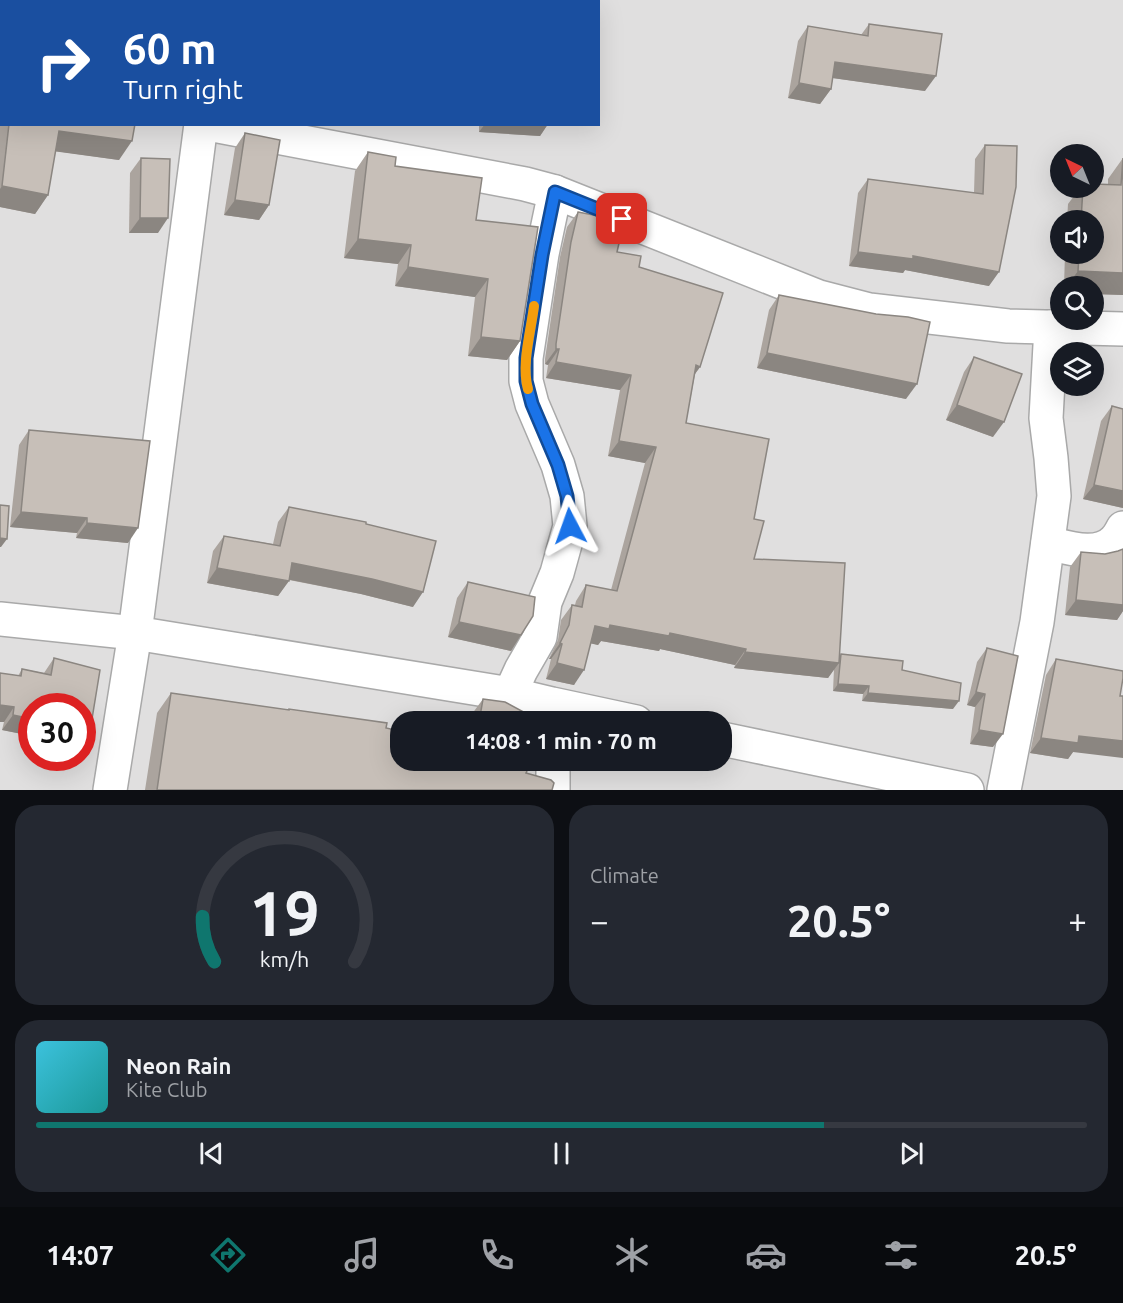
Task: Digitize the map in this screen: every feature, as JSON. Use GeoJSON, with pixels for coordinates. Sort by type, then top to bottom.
{"type":"FeatureCollection","features":[{"type":"Feature","properties":{"kind":"street"},"geometry":{"type":"LineString","coordinates":[[110,790],[135,633],[201,126]]}},
{"type":"Feature","properties":{"kind":"street"},"geometry":{"type":"LineString","coordinates":[[219,126],[525,184],[555,192],[819,297],[869,310],[1008,326],[1050,327]]}},
{"type":"Feature","properties":{"kind":"street"},"geometry":{"type":"LineString","coordinates":[[510,694],[540,637],[545,602],[557,573],[570,526],[567,496],[561,475],[532,404],[526,381],[526,358],[542,255],[555,192]]}},
{"type":"Feature","properties":{"kind":"street"},"geometry":{"type":"LineString","coordinates":[[1104,328],[1123,329]]}},
{"type":"Feature","properties":{"kind":"street"},"geometry":{"type":"LineString","coordinates":[[1004,790],[1037,622],[1054,496],[1046,418],[1051,330]]}},
{"type":"Feature","properties":{"kind":"street"},"geometry":{"type":"LineString","coordinates":[[1047,543],[1076,549],[1101,549],[1115,540],[1123,528]]}},
{"type":"Feature","properties":{"kind":"street"},"geometry":{"type":"LineString","coordinates":[[0,619],[135,633],[510,694],[548,711]]}},
{"type":"Feature","properties":{"kind":"street"},"geometry":{"type":"LineString","coordinates":[[732,742],[847,777],[967,790]]}},
{"type":"Feature","properties":{"kind":"street"},"geometry":{"type":"LineString","coordinates":[[553,771],[553,790]]}},
{"type":"Feature","properties":{"kind":"shaded area"},"geometry":{"type":"Polygon","coordinates":[[[600,0],[1123,0],[1123,790],[0,790],[0,126],[600,126],[600,0]]]}},
{"type":"Feature","properties":{"kind":"building"},"geometry":{"type":"Polygon","coordinates":[[[869,24],[942,34],[936,76],[835,62],[831,89],[799,83],[808,26],[868,36],[869,24]]]}},
{"type":"Feature","properties":{"kind":"building"},"geometry":{"type":"Polygon","coordinates":[[[9,126],[135,126],[132,141],[59,131],[48,195],[2,186],[9,126]]]}},
{"type":"Feature","properties":{"kind":"building"},"geometry":{"type":"Polygon","coordinates":[[[245,133],[280,140],[269,205],[235,200],[245,133]]]}},
{"type":"Feature","properties":{"kind":"building"},"geometry":{"type":"Polygon","coordinates":[[[985,145],[1017,146],[1016,187],[999,272],[913,256],[913,259],[858,252],[868,179],[983,194],[985,145]]]}},
{"type":"Feature","properties":{"kind":"building"},"geometry":{"type":"Polygon","coordinates":[[[368,152],[396,157],[395,166],[482,178],[476,220],[538,227],[520,341],[481,337],[488,279],[408,267],[411,245],[358,239],[368,152]]]}},
{"type":"Feature","properties":{"kind":"building"},"geometry":{"type":"Polygon","coordinates":[[[141,158],[170,159],[168,218],[140,218],[141,158]]]}},
{"type":"Feature","properties":{"kind":"building"},"geometry":{"type":"Polygon","coordinates":[[[1123,158],[1123,273],[1078,271],[1078,264],[1104,264],[1104,210],[1082,210],[1082,198],[1104,198],[1104,184],[1121,185],[1123,158]]]}},
{"type":"Feature","properties":{"kind":"building"},"geometry":{"type":"Polygon","coordinates":[[[578,212],[624,221],[617,252],[641,256],[639,267],[723,293],[700,367],[696,365],[686,423],[769,439],[754,519],[764,521],[754,559],[845,563],[839,663],[745,652],[746,649],[670,633],[669,636],[610,625],[609,629],[595,626],[584,670],[557,663],[562,644],[560,643],[569,625],[572,605],[582,607],[586,585],[617,591],[656,447],[619,441],[631,375],[556,362],[559,349],[556,349],[556,344],[571,242],[578,212]]]}},
{"type":"Feature","properties":{"kind":"building"},"geometry":{"type":"Polygon","coordinates":[[[779,295],[930,322],[917,384],[767,353],[779,295]]]}},
{"type":"Feature","properties":{"kind":"building"},"geometry":{"type":"Polygon","coordinates":[[[974,357],[1022,374],[1004,422],[957,405],[974,357]]]}},
{"type":"Feature","properties":{"kind":"building"},"geometry":{"type":"Polygon","coordinates":[[[1112,406],[1123,409],[1123,491],[1094,485],[1112,406]]]}},
{"type":"Feature","properties":{"kind":"building"},"geometry":{"type":"Polygon","coordinates":[[[29,430],[150,441],[138,528],[87,523],[87,518],[21,512],[29,430]]]}},
{"type":"Feature","properties":{"kind":"building"},"geometry":{"type":"Polygon","coordinates":[[[0,505],[9,506],[7,539],[0,538],[0,505]]]}},
{"type":"Feature","properties":{"kind":"building"},"geometry":{"type":"Polygon","coordinates":[[[289,507],[366,522],[366,524],[436,541],[423,592],[292,563],[289,581],[217,568],[224,536],[280,546],[289,507]]]}},
{"type":"Feature","properties":{"kind":"building"},"geometry":{"type":"Polygon","coordinates":[[[1123,549],[1123,605],[1076,600],[1081,552],[1105,554],[1123,549]]]}},
{"type":"Feature","properties":{"kind":"building"},"geometry":{"type":"Polygon","coordinates":[[[468,582],[535,597],[533,616],[521,635],[459,622],[468,582]]]}},
{"type":"Feature","properties":{"kind":"building"},"geometry":{"type":"Polygon","coordinates":[[[987,648],[1018,656],[1003,734],[979,730],[985,694],[976,692],[987,648]]]}},
{"type":"Feature","properties":{"kind":"building"},"geometry":{"type":"Polygon","coordinates":[[[841,654],[903,661],[902,670],[961,683],[959,701],[868,693],[869,686],[838,684],[841,654]]]}},
{"type":"Feature","properties":{"kind":"building"},"geometry":{"type":"Polygon","coordinates":[[[54,658],[100,670],[96,694],[18,693],[18,716],[13,715],[14,707],[0,705],[0,673],[21,676],[22,669],[51,675],[54,658]]]}},
{"type":"Feature","properties":{"kind":"building"},"geometry":{"type":"Polygon","coordinates":[[[1056,659],[1123,671],[1120,696],[1123,696],[1123,741],[1079,736],[1078,743],[1041,738],[1056,659]]]}},
{"type":"Feature","properties":{"kind":"building"},"geometry":{"type":"Polygon","coordinates":[[[171,693],[387,723],[386,728],[390,729],[390,771],[527,771],[526,773],[551,780],[554,783],[552,790],[157,790],[171,693]]]}},
{"type":"Feature","properties":{"kind":"building"},"geometry":{"type":"Polygon","coordinates":[[[483,699],[505,702],[522,711],[481,711],[483,699]]]}},
{"type":"Feature","properties":{"kind":"slow traffic"},"geometry":{"type":"LineString","coordinates":[[528,389],[526,358],[534,306]]}},
{"type":"Feature","properties":{"kind":"route"},"geometry":{"type":"LineString","coordinates":[[570,526],[567,496],[558,465],[532,404],[526,381],[526,358],[542,255],[555,192],[622,219]]}}]}
